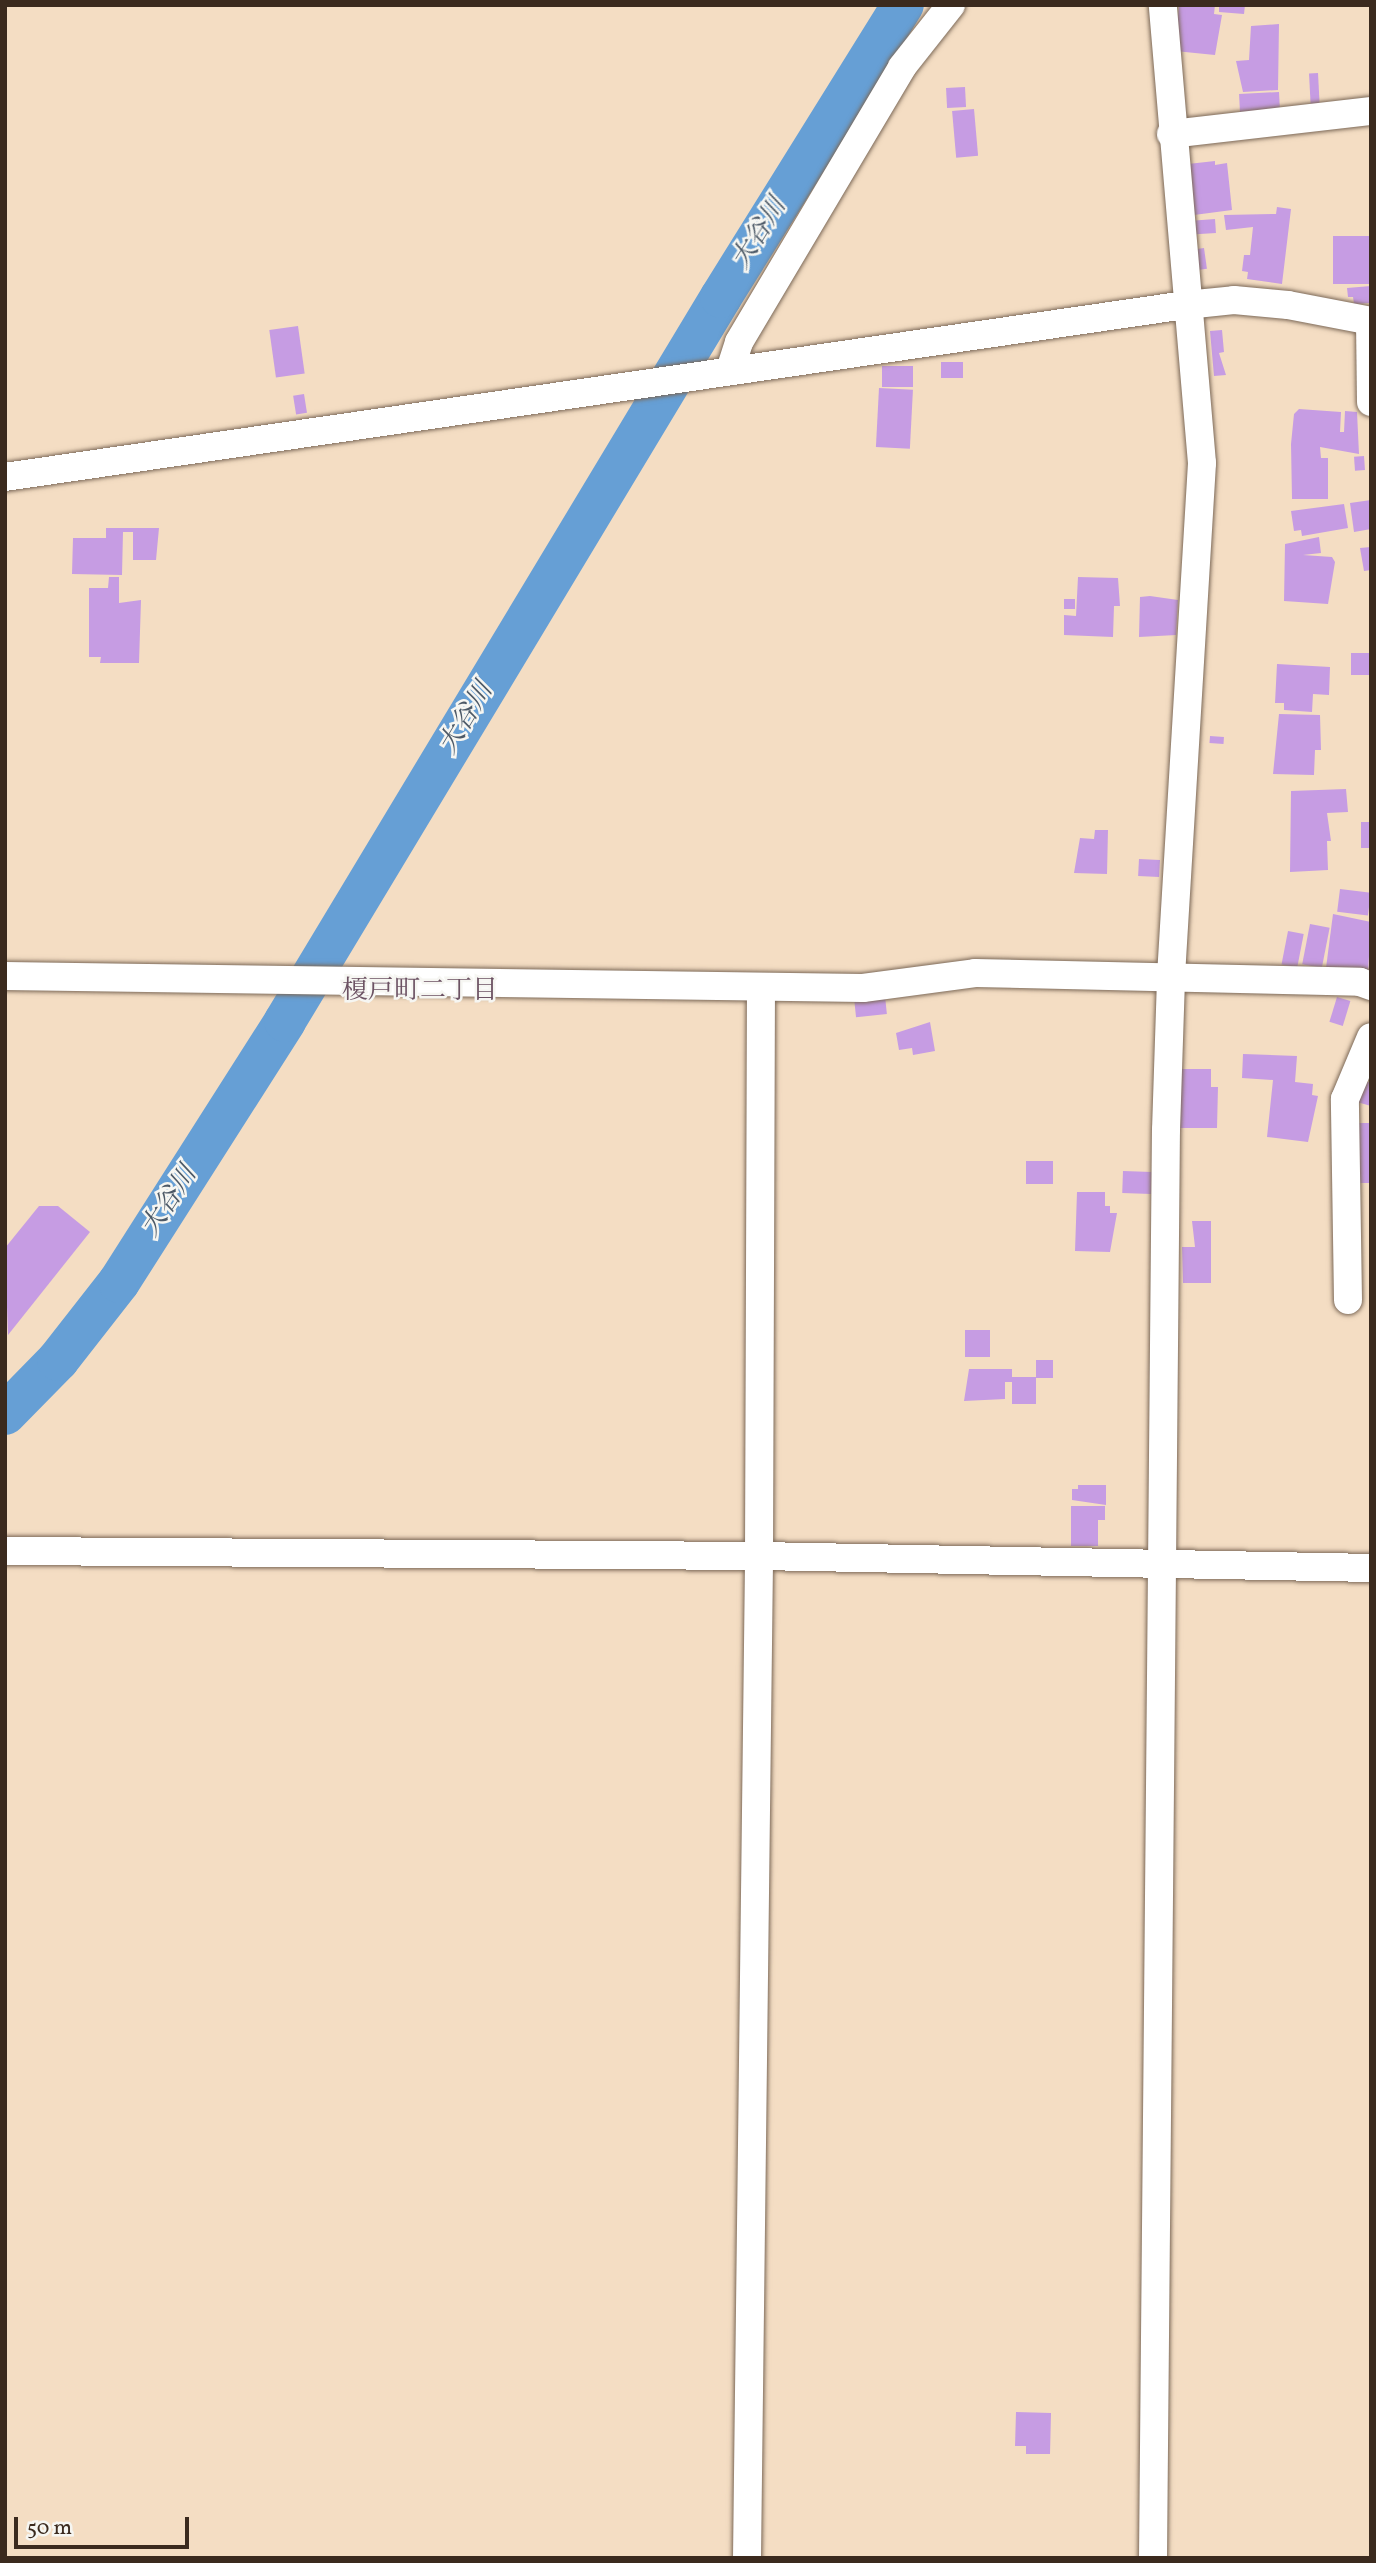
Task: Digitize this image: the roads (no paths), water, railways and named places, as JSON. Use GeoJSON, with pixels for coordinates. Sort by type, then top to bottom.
{"type":"FeatureCollection","features":[{"type":"Feature","properties":{"kind":"street"},"geometry":{"type":"LineString","coordinates":[[722,372],[902,67],[951,5]]}},
{"type":"Feature","properties":{"kind":"street"},"geometry":{"type":"LineString","coordinates":[[1153,2558],[1171,976],[1202,463],[1171,134],[1163,5]]}},
{"type":"Feature","properties":{"kind":"street"},"geometry":{"type":"LineString","coordinates":[[1171,134],[1371,111]]}},
{"type":"Feature","properties":{"kind":"street"},"geometry":{"type":"LineString","coordinates":[[5,477],[1234,300],[1371,321],[1371,402]]}},
{"type":"Feature","properties":{"kind":"street"},"geometry":{"type":"LineString","coordinates":[[5,976],[863,988],[975,973],[1171,976],[1371,986]]}},
{"type":"Feature","properties":{"kind":"street"},"geometry":{"type":"LineString","coordinates":[[747,2558],[759,1556],[761,987]]}},
{"type":"Feature","properties":{"kind":"street"},"geometry":{"type":"LineString","coordinates":[[1348,1300],[1345,1099],[1371,1037]]}},
{"type":"Feature","properties":{"kind":"street"},"geometry":{"type":"LineString","coordinates":[[5,1551],[759,1556],[1371,1568]]}},
{"type":"Feature","properties":{"kind":"waterway","name":"大谷川"},"geometry":{"type":"LineString","coordinates":[[5,1414],[58,1360],[119,1282],[285,1021],[721,297],[903,5]]}},
{"type":"Feature","properties":{"kind":"district","name":"榎戸町二丁目"},"geometry":{"type":"Point","coordinates":[420,992]}}]}
